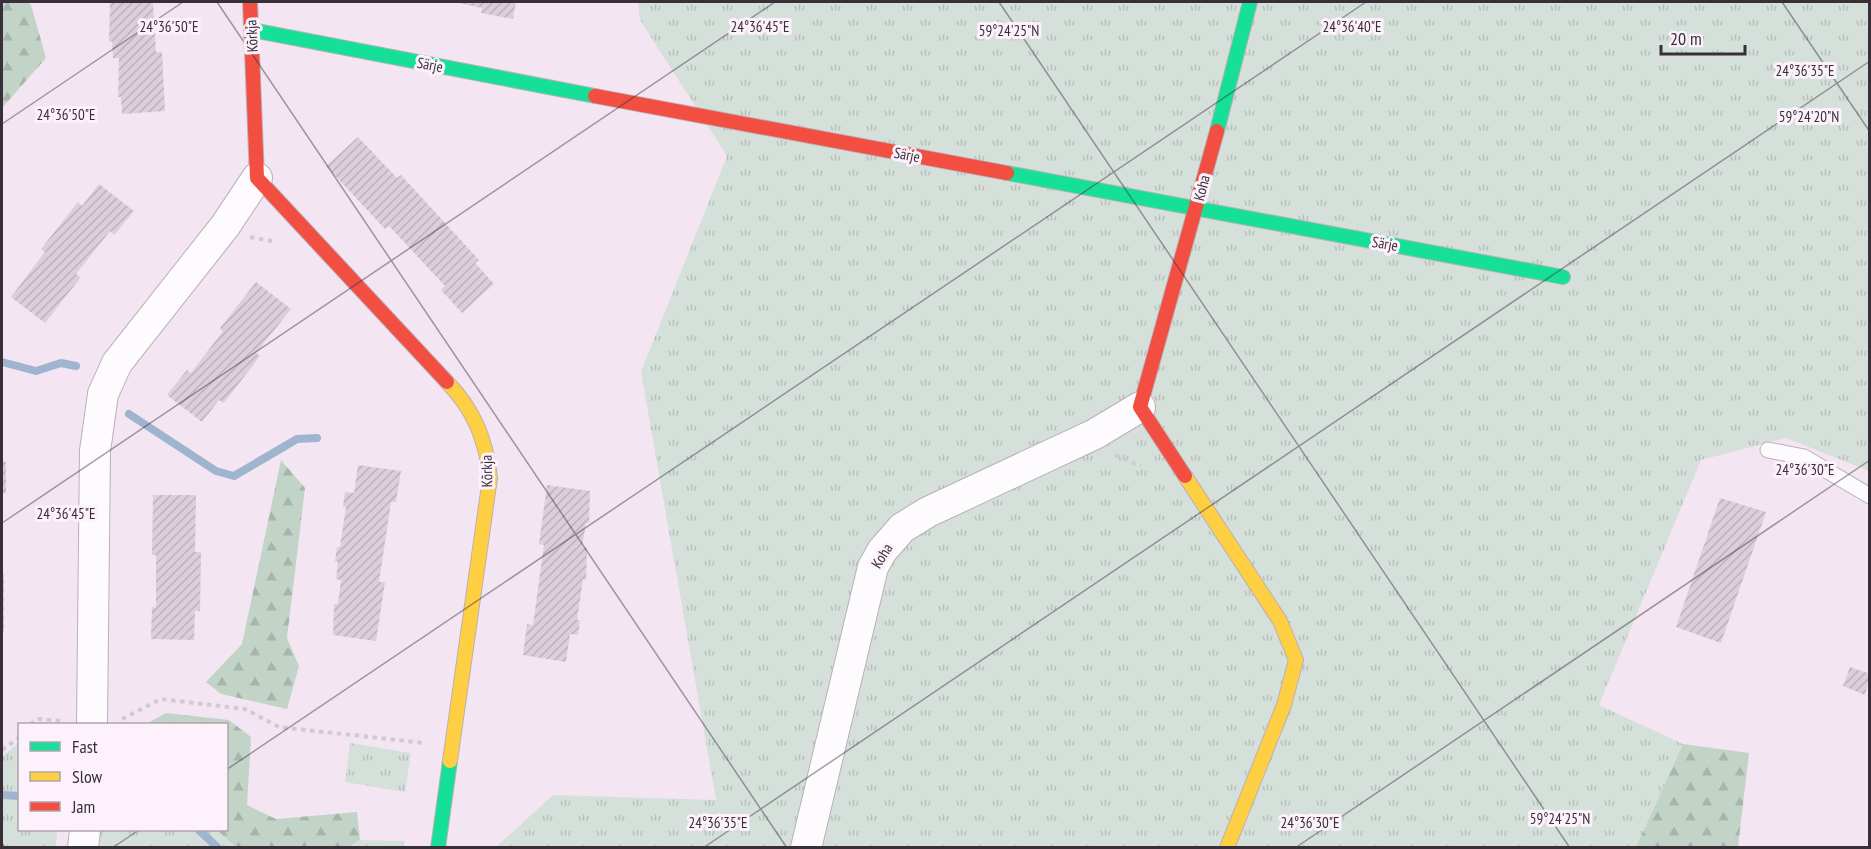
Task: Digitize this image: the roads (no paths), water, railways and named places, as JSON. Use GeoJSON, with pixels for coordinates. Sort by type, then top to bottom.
{"type":"FeatureCollection","features":[{"type":"Feature","properties":{"kind":"street","name":"Kõrkja"},"geometry":{"type":"LineString","coordinates":[[250,2],[257,178],[462,398],[477,420],[487,445],[490,478],[438,848]]}},
{"type":"Feature","properties":{"kind":"street","name":"Koha"},"geometry":{"type":"LineString","coordinates":[[806,848],[873,567],[882,550],[902,528],[928,512],[1095,434],[1140,407],[1196,210],[1250,2]]}},
{"type":"Feature","properties":{"kind":"street","name":"Särje"},"geometry":{"type":"LineString","coordinates":[[252,30],[1196,210],[1563,277]]}},
{"type":"Feature","properties":{"kind":"street"},"geometry":{"type":"LineString","coordinates":[[92,723],[95,451],[102,394],[117,363],[225,226],[257,178]]}},
{"type":"Feature","properties":{"kind":"street"},"geometry":{"type":"LineString","coordinates":[[1140,407],[1280,621],[1296,660],[1284,705],[1227,848]]}},
{"type":"Feature","properties":{"kind":"street"},"geometry":{"type":"LineString","coordinates":[[83,848],[85,831]]}},
{"type":"Feature","properties":{"kind":"lane"},"geometry":{"type":"LineString","coordinates":[[1768,450],[1804,458],[1869,496]]}},
{"type":"Feature","properties":{"kind":"waterway"},"geometry":{"type":"LineString","coordinates":[[2,362],[36,371],[61,363],[76,366]]}},
{"type":"Feature","properties":{"kind":"waterway"},"geometry":{"type":"LineString","coordinates":[[129,414],[216,471],[234,476],[297,439],[317,438]]}},
{"type":"Feature","properties":{"kind":"waterway"},"geometry":{"type":"LineString","coordinates":[[2,795],[18,796]]}},
{"type":"Feature","properties":{"kind":"waterway"},"geometry":{"type":"LineString","coordinates":[[200,831],[218,848]]}}]}
